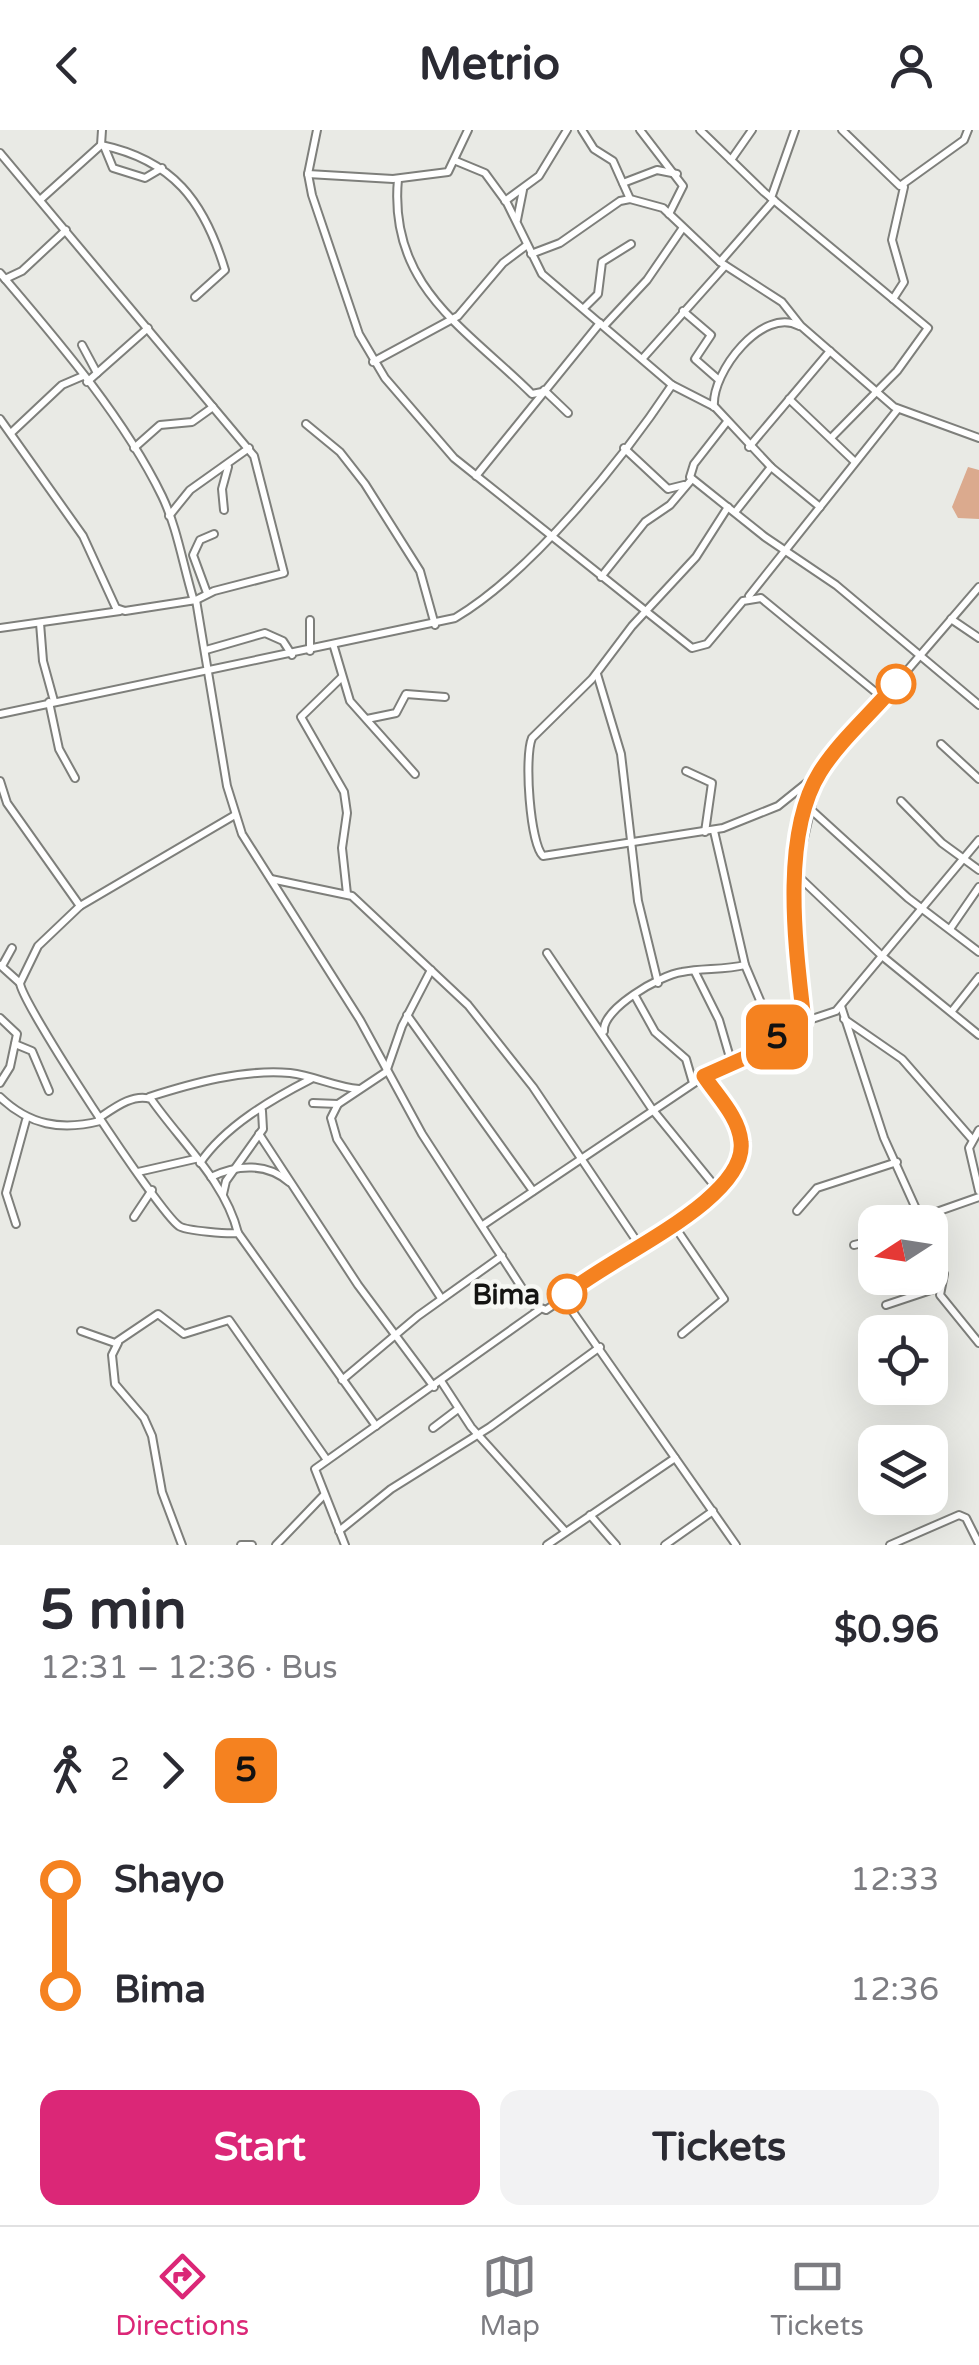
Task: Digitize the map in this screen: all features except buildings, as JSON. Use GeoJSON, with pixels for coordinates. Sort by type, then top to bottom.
{"type":"FeatureCollection","features":[{"type":"Feature","properties":{"kind":"street"},"geometry":{"type":"LineString","coordinates":[[102,130],[103,145],[113,168],[144,178],[162,168]]}},
{"type":"Feature","properties":{"kind":"street"},"geometry":{"type":"LineString","coordinates":[[317,130],[308,174],[345,297],[373,362],[425,428],[476,476],[680,641],[700,648],[748,598],[898,410]]}},
{"type":"Feature","properties":{"kind":"street"},"geometry":{"type":"LineString","coordinates":[[308,174],[398,179],[450,172],[468,130]]}},
{"type":"Feature","properties":{"kind":"street"},"geometry":{"type":"LineString","coordinates":[[505,201],[545,169],[567,130]]}},
{"type":"Feature","properties":{"kind":"street"},"geometry":{"type":"LineString","coordinates":[[582,130],[594,149],[610,158],[630,199]]}},
{"type":"Feature","properties":{"kind":"street"},"geometry":{"type":"LineString","coordinates":[[640,130],[677,174],[683,190],[669,214]]}},
{"type":"Feature","properties":{"kind":"street"},"geometry":{"type":"LineString","coordinates":[[700,130],[773,200],[928,332],[830,438]]}},
{"type":"Feature","properties":{"kind":"street"},"geometry":{"type":"LineString","coordinates":[[732,160],[752,130]]}},
{"type":"Feature","properties":{"kind":"street"},"geometry":{"type":"LineString","coordinates":[[643,358],[773,200],[794,130]]}},
{"type":"Feature","properties":{"kind":"street"},"geometry":{"type":"LineString","coordinates":[[842,130],[863,146],[892,182],[904,186]]}},
{"type":"Feature","properties":{"kind":"street"},"geometry":{"type":"LineString","coordinates":[[893,299],[904,282],[892,240],[904,186],[924,166],[964,140],[968,130]]}},
{"type":"Feature","properties":{"kind":"street"},"geometry":{"type":"LineString","coordinates":[[103,145],[162,168],[183,185],[216,242],[224,266],[224,273],[195,297]]}},
{"type":"Feature","properties":{"kind":"street"},"geometry":{"type":"LineString","coordinates":[[40,200],[103,145]]}},
{"type":"Feature","properties":{"kind":"street"},"geometry":{"type":"LineString","coordinates":[[0,153],[249,448],[264,482],[284,573],[194,599],[0,628]]}},
{"type":"Feature","properties":{"kind":"street"},"geometry":{"type":"LineString","coordinates":[[456,161],[486,173],[505,201],[542,274],[672,385],[714,407],[749,447],[820,507]]}},
{"type":"Feature","properties":{"kind":"street"},"geometry":{"type":"LineString","coordinates":[[623,182],[657,170],[677,174]]}},
{"type":"Feature","properties":{"kind":"street"},"geometry":{"type":"LineString","coordinates":[[398,179],[399,227],[434,303],[532,394],[534,404]]}},
{"type":"Feature","properties":{"kind":"street"},"geometry":{"type":"LineString","coordinates":[[516,226],[523,190]]}},
{"type":"Feature","properties":{"kind":"street"},"geometry":{"type":"LineString","coordinates":[[531,254],[560,242],[601,211],[630,199],[663,208],[682,230],[723,264],[782,302],[800,326]]}},
{"type":"Feature","properties":{"kind":"street"},"geometry":{"type":"LineString","coordinates":[[66,230],[22,271],[3,276],[85,379],[134,449],[169,516],[206,650],[235,816],[268,878],[360,1020],[386,1072],[539,1310]]}},
{"type":"Feature","properties":{"kind":"street"},"geometry":{"type":"LineString","coordinates":[[476,476],[543,391],[646,280],[682,230]]}},
{"type":"Feature","properties":{"kind":"street"},"geometry":{"type":"LineString","coordinates":[[373,362],[451,321],[527,244]]}},
{"type":"Feature","properties":{"kind":"street"},"geometry":{"type":"LineString","coordinates":[[584,308],[598,294],[602,262],[631,244]]}},
{"type":"Feature","properties":{"kind":"street"},"geometry":{"type":"LineString","coordinates":[[684,311],[711,335],[695,359],[720,380]]}},
{"type":"Feature","properties":{"kind":"street"},"geometry":{"type":"LineString","coordinates":[[714,407],[728,360],[765,327],[788,320],[898,410],[979,438]]}},
{"type":"Feature","properties":{"kind":"street"},"geometry":{"type":"LineString","coordinates":[[0,434],[62,386],[97,373],[148,328]]}},
{"type":"Feature","properties":{"kind":"street"},"geometry":{"type":"LineString","coordinates":[[82,346],[97,373]]}},
{"type":"Feature","properties":{"kind":"street"},"geometry":{"type":"LineString","coordinates":[[749,447],[830,351]]}},
{"type":"Feature","properties":{"kind":"street"},"geometry":{"type":"LineString","coordinates":[[0,714],[310,652],[455,618],[497,590],[549,535],[672,385]]}},
{"type":"Feature","properties":{"kind":"street"},"geometry":{"type":"LineString","coordinates":[[532,394],[543,391]]}},
{"type":"Feature","properties":{"kind":"street"},"geometry":{"type":"LineString","coordinates":[[543,391],[568,413]]}},
{"type":"Feature","properties":{"kind":"street"},"geometry":{"type":"LineString","coordinates":[[789,399],[855,462]]}},
{"type":"Feature","properties":{"kind":"street"},"geometry":{"type":"LineString","coordinates":[[134,449],[160,425],[192,422],[213,407]]}},
{"type":"Feature","properties":{"kind":"street"},"geometry":{"type":"LineString","coordinates":[[0,419],[83,536],[120,611]]}},
{"type":"Feature","properties":{"kind":"street"},"geometry":{"type":"LineString","coordinates":[[601,577],[645,522],[670,505],[689,482],[690,470],[726,423]]}},
{"type":"Feature","properties":{"kind":"street"},"geometry":{"type":"LineString","coordinates":[[306,424],[340,452],[420,571],[435,625]]}},
{"type":"Feature","properties":{"kind":"street"},"geometry":{"type":"LineString","coordinates":[[169,516],[190,490],[249,448]]}},
{"type":"Feature","properties":{"kind":"street"},"geometry":{"type":"LineString","coordinates":[[624,448],[668,489],[689,482]]}},
{"type":"Feature","properties":{"kind":"street"},"geometry":{"type":"LineString","coordinates":[[224,510],[222,482],[230,462]]}},
{"type":"Feature","properties":{"kind":"street"},"geometry":{"type":"LineString","coordinates":[[771,467],[597,673],[529,746],[536,845],[548,857],[714,831],[778,806],[819,773],[979,588]]}},
{"type":"Feature","properties":{"kind":"street"},"geometry":{"type":"LineString","coordinates":[[689,482],[836,585],[979,705]]}},
{"type":"Feature","properties":{"kind":"street"},"geometry":{"type":"LineString","coordinates":[[206,593],[193,555],[200,540],[214,534]]}},
{"type":"Feature","properties":{"kind":"street"},"geometry":{"type":"LineString","coordinates":[[748,598],[770,603],[884,699]]}},
{"type":"Feature","properties":{"kind":"street"},"geometry":{"type":"LineString","coordinates":[[950,619],[979,638]]}},
{"type":"Feature","properties":{"kind":"street"},"geometry":{"type":"LineString","coordinates":[[310,620],[310,652]]}},
{"type":"Feature","properties":{"kind":"street"},"geometry":{"type":"LineString","coordinates":[[40,623],[58,749],[75,778]]}},
{"type":"Feature","properties":{"kind":"street"},"geometry":{"type":"LineString","coordinates":[[206,650],[265,633],[283,641],[292,655]]}},
{"type":"Feature","properties":{"kind":"street"},"geometry":{"type":"LineString","coordinates":[[334,646],[350,701],[415,774]]}},
{"type":"Feature","properties":{"kind":"street"},"geometry":{"type":"LineString","coordinates":[[597,673],[621,754],[638,901],[658,983]]}},
{"type":"Feature","properties":{"kind":"street"},"geometry":{"type":"LineString","coordinates":[[342,676],[300,718],[344,792],[347,813],[342,849],[347,894]]}},
{"type":"Feature","properties":{"kind":"street"},"geometry":{"type":"LineString","coordinates":[[366,719],[396,713],[406,694],[445,697]]}},
{"type":"Feature","properties":{"kind":"street"},"geometry":{"type":"LineString","coordinates":[[941,744],[979,779]]}},
{"type":"Feature","properties":{"kind":"street"},"geometry":{"type":"LineString","coordinates":[[686,770],[712,782],[705,832]]}},
{"type":"Feature","properties":{"kind":"street"},"geometry":{"type":"LineString","coordinates":[[804,1021],[792,905],[794,872],[819,773]]}},
{"type":"Feature","properties":{"kind":"street"},"geometry":{"type":"LineString","coordinates":[[0,780],[1,794],[80,906]]}},
{"type":"Feature","properties":{"kind":"street"},"geometry":{"type":"LineString","coordinates":[[902,801],[962,860],[979,870]]}},
{"type":"Feature","properties":{"kind":"street"},"geometry":{"type":"LineString","coordinates":[[808,807],[979,952]]}},
{"type":"Feature","properties":{"kind":"street"},"geometry":{"type":"LineString","coordinates":[[20,983],[38,946],[80,906],[235,816]]}},
{"type":"Feature","properties":{"kind":"street"},"geometry":{"type":"LineString","coordinates":[[714,831],[745,965],[776,1038]]}},
{"type":"Feature","properties":{"kind":"street"},"geometry":{"type":"LineString","coordinates":[[483,1226],[694,1082],[731,1060],[767,1048],[784,1029],[841,1006],[979,840]]}},
{"type":"Feature","properties":{"kind":"street"},"geometry":{"type":"LineString","coordinates":[[794,872],[882,956],[979,1034]]}},
{"type":"Feature","properties":{"kind":"street"},"geometry":{"type":"LineString","coordinates":[[268,878],[347,894],[480,1017],[640,1246]]}},
{"type":"Feature","properties":{"kind":"street"},"geometry":{"type":"LineString","coordinates":[[950,929],[979,888]]}},
{"type":"Feature","properties":{"kind":"street"},"geometry":{"type":"LineString","coordinates":[[12,948],[1,966],[20,983],[26,1006],[86,1090],[100,1120],[180,1227],[238,1233]]}},
{"type":"Feature","properties":{"kind":"street"},"geometry":{"type":"LineString","coordinates":[[547,953],[652,1109],[718,1190]]}},
{"type":"Feature","properties":{"kind":"street"},"geometry":{"type":"LineString","coordinates":[[604,1035],[606,1016],[680,972],[745,965]]}},
{"type":"Feature","properties":{"kind":"street"},"geometry":{"type":"LineString","coordinates":[[431,970],[407,1014],[386,1072],[339,1104],[331,1118],[337,1138],[442,1298]]}},
{"type":"Feature","properties":{"kind":"street"},"geometry":{"type":"LineString","coordinates":[[695,972],[719,1020],[731,1060]]}},
{"type":"Feature","properties":{"kind":"street"},"geometry":{"type":"LineString","coordinates":[[952,1011],[979,977]]}},
{"type":"Feature","properties":{"kind":"street"},"geometry":{"type":"LineString","coordinates":[[635,996],[655,1032],[686,1058],[694,1082]]}},
{"type":"Feature","properties":{"kind":"street"},"geometry":{"type":"LineString","coordinates":[[841,1006],[896,1162],[915,1205]]}},
{"type":"Feature","properties":{"kind":"street"},"geometry":{"type":"LineString","coordinates":[[407,1014],[533,1191]]}},
{"type":"Feature","properties":{"kind":"street"},"geometry":{"type":"LineString","coordinates":[[0,1018],[16,1028],[10,1067],[0,1083]]}},
{"type":"Feature","properties":{"kind":"street"},"geometry":{"type":"LineString","coordinates":[[844,1019],[902,1059],[971,1138]]}},
{"type":"Feature","properties":{"kind":"street"},"geometry":{"type":"LineString","coordinates":[[854,1046],[866,1032]]}},
{"type":"Feature","properties":{"kind":"street"},"geometry":{"type":"LineString","coordinates":[[14,1044],[32,1051],[49,1090]]}},
{"type":"Feature","properties":{"kind":"street"},"geometry":{"type":"LineString","coordinates":[[378,1058],[394,1051]]}},
{"type":"Feature","properties":{"kind":"street"},"geometry":{"type":"LineString","coordinates":[[0,1098],[26,1120],[75,1126],[100,1120],[122,1103],[207,1080],[256,1074],[312,1078],[360,1089]]}},
{"type":"Feature","properties":{"kind":"street"},"geometry":{"type":"LineString","coordinates":[[345,1545],[314,1472],[539,1310],[561,1300],[594,1273],[673,1224],[718,1190],[738,1165],[741,1142],[734,1120],[704,1076]]}},
{"type":"Feature","properties":{"kind":"street"},"geometry":{"type":"LineString","coordinates":[[138,1172],[198,1161],[232,1128],[262,1110],[284,1090],[312,1078]]}},
{"type":"Feature","properties":{"kind":"street"},"geometry":{"type":"LineString","coordinates":[[322,1082],[326,1104]]}},
{"type":"Feature","properties":{"kind":"street"},"geometry":{"type":"LineString","coordinates":[[148,1097],[211,1177],[238,1233],[376,1426]]}},
{"type":"Feature","properties":{"kind":"street"},"geometry":{"type":"LineString","coordinates":[[313,1103],[339,1104]]}},
{"type":"Feature","properties":{"kind":"street"},"geometry":{"type":"LineString","coordinates":[[222,1194],[263,1129],[262,1110]]}},
{"type":"Feature","properties":{"kind":"street"},"geometry":{"type":"LineString","coordinates":[[16,1224],[6,1193],[26,1120]]}},
{"type":"Feature","properties":{"kind":"street"},"geometry":{"type":"LineString","coordinates":[[948,1208],[979,1194],[970,1155],[971,1138],[979,1130]]}},
{"type":"Feature","properties":{"kind":"street"},"geometry":{"type":"LineString","coordinates":[[259,1134],[396,1335],[477,1434],[564,1530]]}},
{"type":"Feature","properties":{"kind":"street"},"geometry":{"type":"LineString","coordinates":[[797,1211],[817,1188],[896,1162]]}},
{"type":"Feature","properties":{"kind":"street"},"geometry":{"type":"LineString","coordinates":[[211,1177],[235,1169],[275,1171],[290,1183]]}},
{"type":"Feature","properties":{"kind":"street"},"geometry":{"type":"LineString","coordinates":[[134,1216],[152,1190]]}},
{"type":"Feature","properties":{"kind":"street"},"geometry":{"type":"LineString","coordinates":[[673,1224],[724,1299],[682,1334]]}},
{"type":"Feature","properties":{"kind":"street"},"geometry":{"type":"LineString","coordinates":[[854,1244],[858,1243]]}},
{"type":"Feature","properties":{"kind":"street"},"geometry":{"type":"LineString","coordinates":[[342,1380],[442,1298],[502,1256]]}},
{"type":"Feature","properties":{"kind":"street"},"geometry":{"type":"LineString","coordinates":[[886,1306],[919,1295]]}},
{"type":"Feature","properties":{"kind":"street"},"geometry":{"type":"LineString","coordinates":[[940,1295],[979,1343]]}},
{"type":"Feature","properties":{"kind":"street"},"geometry":{"type":"LineString","coordinates":[[561,1300],[600,1347],[736,1545]]}},
{"type":"Feature","properties":{"kind":"street"},"geometry":{"type":"LineString","coordinates":[[182,1545],[162,1492],[150,1432],[115,1384],[112,1355],[119,1342],[158,1314],[184,1334],[229,1320],[327,1460]]}},
{"type":"Feature","properties":{"kind":"street"},"geometry":{"type":"LineString","coordinates":[[81,1331],[119,1342]]}},
{"type":"Feature","properties":{"kind":"street"},"geometry":{"type":"LineString","coordinates":[[340,1531],[391,1489],[600,1347]]}},
{"type":"Feature","properties":{"kind":"street"},"geometry":{"type":"LineString","coordinates":[[434,1428],[458,1409]]}},
{"type":"Feature","properties":{"kind":"street"},"geometry":{"type":"LineString","coordinates":[[547,1545],[675,1458]]}},
{"type":"Feature","properties":{"kind":"street"},"geometry":{"type":"LineString","coordinates":[[276,1545],[323,1496]]}},
{"type":"Feature","properties":{"kind":"street"},"geometry":{"type":"LineString","coordinates":[[665,1545],[713,1511]]}},
{"type":"Feature","properties":{"kind":"street"},"geometry":{"type":"LineString","coordinates":[[890,1545],[959,1515],[966,1518],[979,1544]]}},
{"type":"Feature","properties":{"kind":"street"},"geometry":{"type":"LineString","coordinates":[[590,1516],[616,1545]]}},
{"type":"Feature","properties":{"kind":"street"},"geometry":{"type":"LineString","coordinates":[[241,1545],[252,1545]]}},
{"type":"Feature","properties":{"kind":"shaded area"},"geometry":{"type":"Polygon","coordinates":[[[968,467],[979,470],[979,519],[958,518],[952,507],[968,467]]]}},
{"type":"Feature","properties":{"kind":"bus line","name":"5"},"geometry":{"type":"LineString","coordinates":[[567,1294],[682,1218],[718,1190],[738,1165],[742,1149],[739,1130],[704,1076],[731,1060],[767,1048],[784,1029],[804,1021],[792,905],[794,872],[808,807],[819,773],[896,684]]}},
{"type":"Feature","properties":{"kind":"place","name":"Bima"},"geometry":{"type":"Point","coordinates":[567,1294]}}]}
